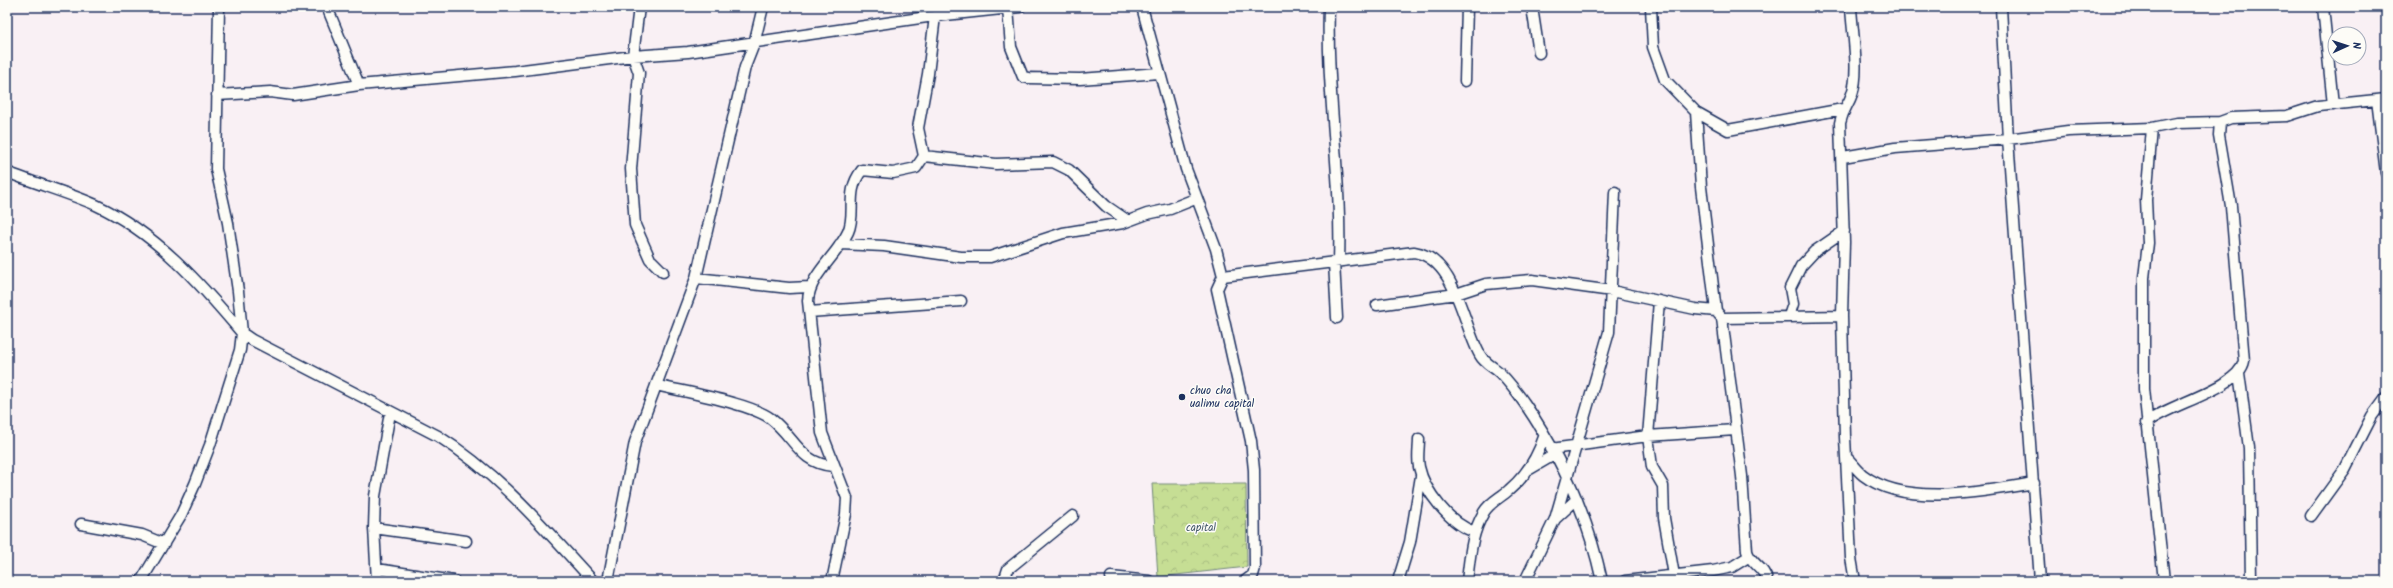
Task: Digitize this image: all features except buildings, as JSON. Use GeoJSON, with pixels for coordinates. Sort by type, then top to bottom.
{"type":"FeatureCollection","features":[{"type":"Feature","properties":{"kind":"street"},"geometry":{"type":"LineString","coordinates":[[141,581],[164,544],[186,503],[210,445],[240,350],[242,333],[231,243],[216,169],[219,7]]}},
{"type":"Feature","properties":{"kind":"street"},"geometry":{"type":"LineString","coordinates":[[327,7],[359,85]]}},
{"type":"Feature","properties":{"kind":"street"},"geometry":{"type":"LineString","coordinates":[[639,7],[633,56],[639,73],[631,169],[635,225],[650,259],[663,272]]}},
{"type":"Feature","properties":{"kind":"street"},"geometry":{"type":"LineString","coordinates":[[608,581],[635,442],[696,278],[745,67],[754,44],[763,7]]}},
{"type":"Feature","properties":{"kind":"street"},"geometry":{"type":"LineString","coordinates":[[217,95],[270,92],[293,95],[359,85],[515,71],[633,56],[688,52],[754,44],[935,16],[996,8],[1020,7]]}},
{"type":"Feature","properties":{"kind":"street"},"geometry":{"type":"LineString","coordinates":[[1142,7],[1195,199],[1216,249],[1223,276],[1217,289],[1246,412],[1254,470],[1255,568],[1253,575],[1245,581]]}},
{"type":"Feature","properties":{"kind":"street"},"geometry":{"type":"LineString","coordinates":[[1329,7],[1330,92],[1340,217],[1336,262],[1337,318]]}},
{"type":"Feature","properties":{"kind":"street"},"geometry":{"type":"LineString","coordinates":[[1465,81],[1467,7]]}},
{"type":"Feature","properties":{"kind":"street"},"geometry":{"type":"LineString","coordinates":[[1532,7],[1539,53]]}},
{"type":"Feature","properties":{"kind":"street"},"geometry":{"type":"LineString","coordinates":[[1650,7],[1653,48],[1665,80],[1696,112],[1728,130],[1843,109]]}},
{"type":"Feature","properties":{"kind":"street"},"geometry":{"type":"LineString","coordinates":[[1851,7],[1855,65],[1852,94],[1843,109],[1840,123],[1843,157],[1844,231],[1842,316],[1851,550],[1855,581]]}},
{"type":"Feature","properties":{"kind":"street"},"geometry":{"type":"LineString","coordinates":[[2001,7],[2008,139],[2040,581]]}},
{"type":"Feature","properties":{"kind":"street"},"geometry":{"type":"LineString","coordinates":[[2323,7],[2333,105]]}},
{"type":"Feature","properties":{"kind":"street"},"geometry":{"type":"LineString","coordinates":[[1008,8],[1011,47],[1023,77],[1080,79],[1159,73]]}},
{"type":"Feature","properties":{"kind":"street"},"geometry":{"type":"LineString","coordinates":[[832,581],[847,506],[845,492],[833,466],[822,433],[809,312],[809,287],[848,231],[852,186],[862,170],[893,173],[916,168],[924,156],[918,128],[928,74],[935,16]]}},
{"type":"Feature","properties":{"kind":"street"},"geometry":{"type":"LineString","coordinates":[[1843,157],[1895,148],[2008,139],[2068,131],[2152,128],[2177,123],[2220,122],[2230,118],[2287,116],[2318,106],[2382,99],[2386,173]]}},
{"type":"Feature","properties":{"kind":"street"},"geometry":{"type":"LineString","coordinates":[[1696,112],[1701,187],[1735,430],[1748,557],[1764,570],[1767,581]]}},
{"type":"Feature","properties":{"kind":"street"},"geometry":{"type":"LineString","coordinates":[[2220,122],[2219,135],[2231,206],[2244,361],[2239,373],[2249,448],[2251,581]]}},
{"type":"Feature","properties":{"kind":"street"},"geometry":{"type":"LineString","coordinates":[[2152,128],[2146,200],[2148,243],[2144,278],[2144,389],[2146,423],[2164,581]]}},
{"type":"Feature","properties":{"kind":"street"},"geometry":{"type":"LineString","coordinates":[[924,156],[996,164],[1053,162],[1069,170],[1106,206],[1128,221]]}},
{"type":"Feature","properties":{"kind":"street"},"geometry":{"type":"LineString","coordinates":[[7,172],[95,205],[144,232],[167,251],[242,333],[283,358],[438,436],[466,453],[512,494],[593,581]]}},
{"type":"Feature","properties":{"kind":"street"},"geometry":{"type":"LineString","coordinates":[[1525,581],[1555,520],[1578,444],[1608,332],[1612,291],[1612,223],[1615,192]]}},
{"type":"Feature","properties":{"kind":"street"},"geometry":{"type":"LineString","coordinates":[[840,244],[884,246],[979,258],[1069,232],[1128,221],[1147,214],[1170,209],[1195,199]]}},
{"type":"Feature","properties":{"kind":"street"},"geometry":{"type":"LineString","coordinates":[[1789,316],[1793,304],[1790,288],[1801,266],[1815,251],[1844,231]]}},
{"type":"Feature","properties":{"kind":"street"},"geometry":{"type":"LineString","coordinates":[[1223,276],[1414,252],[1422,254],[1433,260],[1440,268],[1456,294],[1480,356],[1500,373],[1525,403],[1568,478],[1578,499],[1592,537],[1602,581]]}},
{"type":"Feature","properties":{"kind":"street"},"geometry":{"type":"LineString","coordinates":[[696,278],[789,288],[809,287]]}},
{"type":"Feature","properties":{"kind":"street"},"geometry":{"type":"LineString","coordinates":[[1377,306],[1456,294],[1486,284],[1532,280],[1612,291],[1719,315],[1842,316]]}},
{"type":"Feature","properties":{"kind":"street"},"geometry":{"type":"LineString","coordinates":[[809,312],[961,301]]}},
{"type":"Feature","properties":{"kind":"street"},"geometry":{"type":"LineString","coordinates":[[1659,301],[1648,436],[1652,467],[1663,486],[1664,518],[1675,578]]}},
{"type":"Feature","properties":{"kind":"street"},"geometry":{"type":"LineString","coordinates":[[2146,423],[2156,415],[2191,401],[2239,373]]}},
{"type":"Feature","properties":{"kind":"street"},"geometry":{"type":"LineString","coordinates":[[656,384],[762,414],[778,424],[809,459],[820,465],[833,466]]}},
{"type":"Feature","properties":{"kind":"street"},"geometry":{"type":"LineString","coordinates":[[2311,516],[2345,469],[2372,416],[2386,397]]}},
{"type":"Feature","properties":{"kind":"street"},"geometry":{"type":"LineString","coordinates":[[377,581],[374,528],[375,496],[390,413]]}},
{"type":"Feature","properties":{"kind":"street"},"geometry":{"type":"LineString","coordinates":[[1467,581],[1471,544],[1484,511],[1492,502],[1510,490],[1530,469],[1552,452],[1578,444],[1648,436],[1735,430]]}},
{"type":"Feature","properties":{"kind":"street"},"geometry":{"type":"LineString","coordinates":[[1530,469],[1544,437]]}},
{"type":"Feature","properties":{"kind":"street"},"geometry":{"type":"LineString","coordinates":[[1419,439],[1418,465],[1428,489],[1456,523],[1463,529],[1475,532]]}},
{"type":"Feature","properties":{"kind":"street"},"geometry":{"type":"LineString","coordinates":[[1848,460],[1864,475],[1885,486],[1916,494],[1940,495],[2034,483]]}},
{"type":"Feature","properties":{"kind":"street"},"geometry":{"type":"LineString","coordinates":[[1398,581],[1410,542],[1421,474]]}},
{"type":"Feature","properties":{"kind":"street"},"geometry":{"type":"LineString","coordinates":[[1555,520],[1578,499]]}},
{"type":"Feature","properties":{"kind":"street"},"geometry":{"type":"LineString","coordinates":[[1004,581],[1008,569],[1073,516]]}},
{"type":"Feature","properties":{"kind":"street"},"geometry":{"type":"LineString","coordinates":[[81,524],[142,535],[164,544]]}},
{"type":"Feature","properties":{"kind":"street"},"geometry":{"type":"LineString","coordinates":[[374,528],[466,541]]}},
{"type":"Feature","properties":{"kind":"street"},"geometry":{"type":"LineString","coordinates":[[1625,581],[1675,578],[1732,567],[1748,557]]}},
{"type":"Feature","properties":{"kind":"street"},"geometry":{"type":"LineString","coordinates":[[377,569],[454,581]]}},
{"type":"Feature","properties":{"kind":"street"},"geometry":{"type":"LineString","coordinates":[[1111,577],[1149,581]]}},
{"type":"Feature","properties":{"kind":"green space","name":"capital"},"geometry":{"type":"Polygon","coordinates":[[[1152,484],[1246,484],[1247,567],[1158,577],[1152,484]]]}},
{"type":"Feature","properties":{"kind":"place","name":"chuo cha ualimu capital"},"geometry":{"type":"Point","coordinates":[1182,397]}}]}
